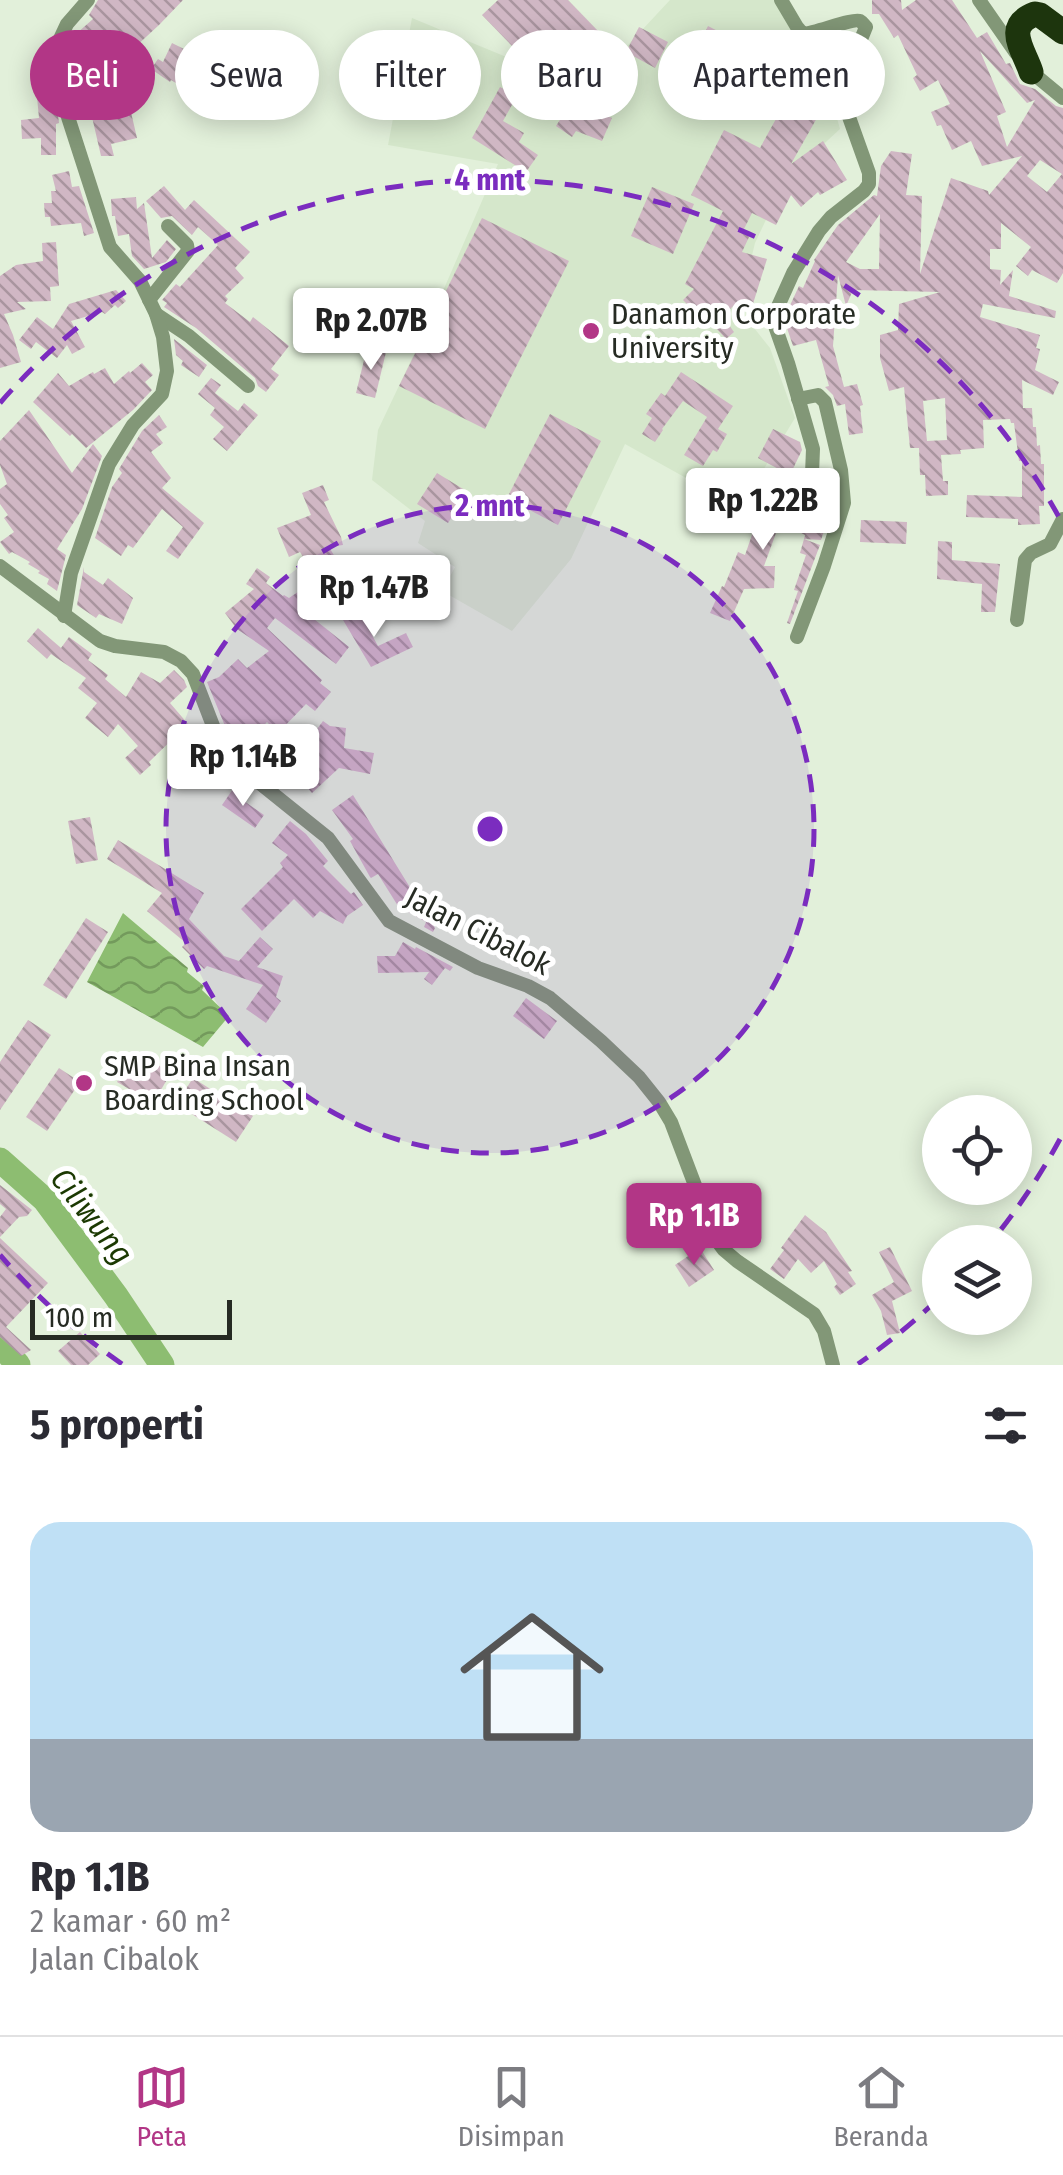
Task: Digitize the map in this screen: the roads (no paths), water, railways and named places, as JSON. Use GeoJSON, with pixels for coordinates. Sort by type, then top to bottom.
{"type":"FeatureCollection","features":[{"type":"Feature","properties":{"kind":"highway"},"geometry":{"type":"LineString","coordinates":[[1036,0],[1063,21]]}},
{"type":"Feature","properties":{"kind":"highway"},"geometry":{"type":"LineString","coordinates":[[1031,72],[1017,38],[1022,21],[1040,15],[1063,32]]}},
{"type":"Feature","properties":{"kind":"street"},"geometry":{"type":"LineString","coordinates":[[64,616],[71,574],[109,464],[133,425],[165,387],[167,364],[152,306],[140,282],[110,246],[68,117],[60,39],[67,24],[88,0]]}},
{"type":"Feature","properties":{"kind":"street"},"geometry":{"type":"LineString","coordinates":[[781,0],[803,34],[818,33],[854,20],[866,27],[842,92],[870,172],[869,184],[819,231],[792,273],[775,314],[775,326],[813,450],[812,474]]}},
{"type":"Feature","properties":{"kind":"street"},"geometry":{"type":"LineString","coordinates":[[980,0],[1031,72],[1063,98]]}},
{"type":"Feature","properties":{"kind":"street"},"geometry":{"type":"LineString","coordinates":[[152,306],[188,252],[187,245],[168,226]]}},
{"type":"Feature","properties":{"kind":"street"},"geometry":{"type":"LineString","coordinates":[[152,306],[248,386]]}},
{"type":"Feature","properties":{"kind":"street"},"geometry":{"type":"LineString","coordinates":[[797,637],[844,503],[826,402],[818,395],[798,399]]}},
{"type":"Feature","properties":{"kind":"street"},"geometry":{"type":"LineString","coordinates":[[1017,620],[1025,560],[1050,544],[1063,519]]}},
{"type":"Feature","properties":{"kind":"street","name":"Jalan Cibalok"},"geometry":{"type":"LineString","coordinates":[[0,566],[106,644],[164,652],[181,661],[193,674],[222,744],[240,767],[328,838],[389,921],[478,968],[541,992],[639,1077],[671,1122],[715,1238],[737,1261],[814,1314],[824,1331],[833,1365]]}},
{"type":"Feature","properties":{"kind":"street"},"geometry":{"type":"LineString","coordinates":[[252,778],[277,744]]}},
{"type":"Feature","properties":{"kind":"water"},"geometry":{"type":"Polygon","coordinates":[[[123,913],[188,968],[187,972],[204,986],[202,990],[229,1016],[203,1047],[87,982],[123,913]]]}},
{"type":"Feature","properties":{"kind":"waterway","name":"Ciliwung"},"geometry":{"type":"LineString","coordinates":[[0,1160],[45,1200],[162,1365]]}},
{"type":"Feature","properties":{"kind":"waterway","name":"Ciliwung"},"geometry":{"type":"LineString","coordinates":[[0,1344],[18,1365]]}},
{"type":"Feature","properties":{"kind":"place","name":"Danamon Corporate University"},"geometry":{"type":"Point","coordinates":[591,331]}},
{"type":"Feature","properties":{"kind":"place","name":"SMP Bina Insan Boarding School"},"geometry":{"type":"Point","coordinates":[84,1083]}}]}
